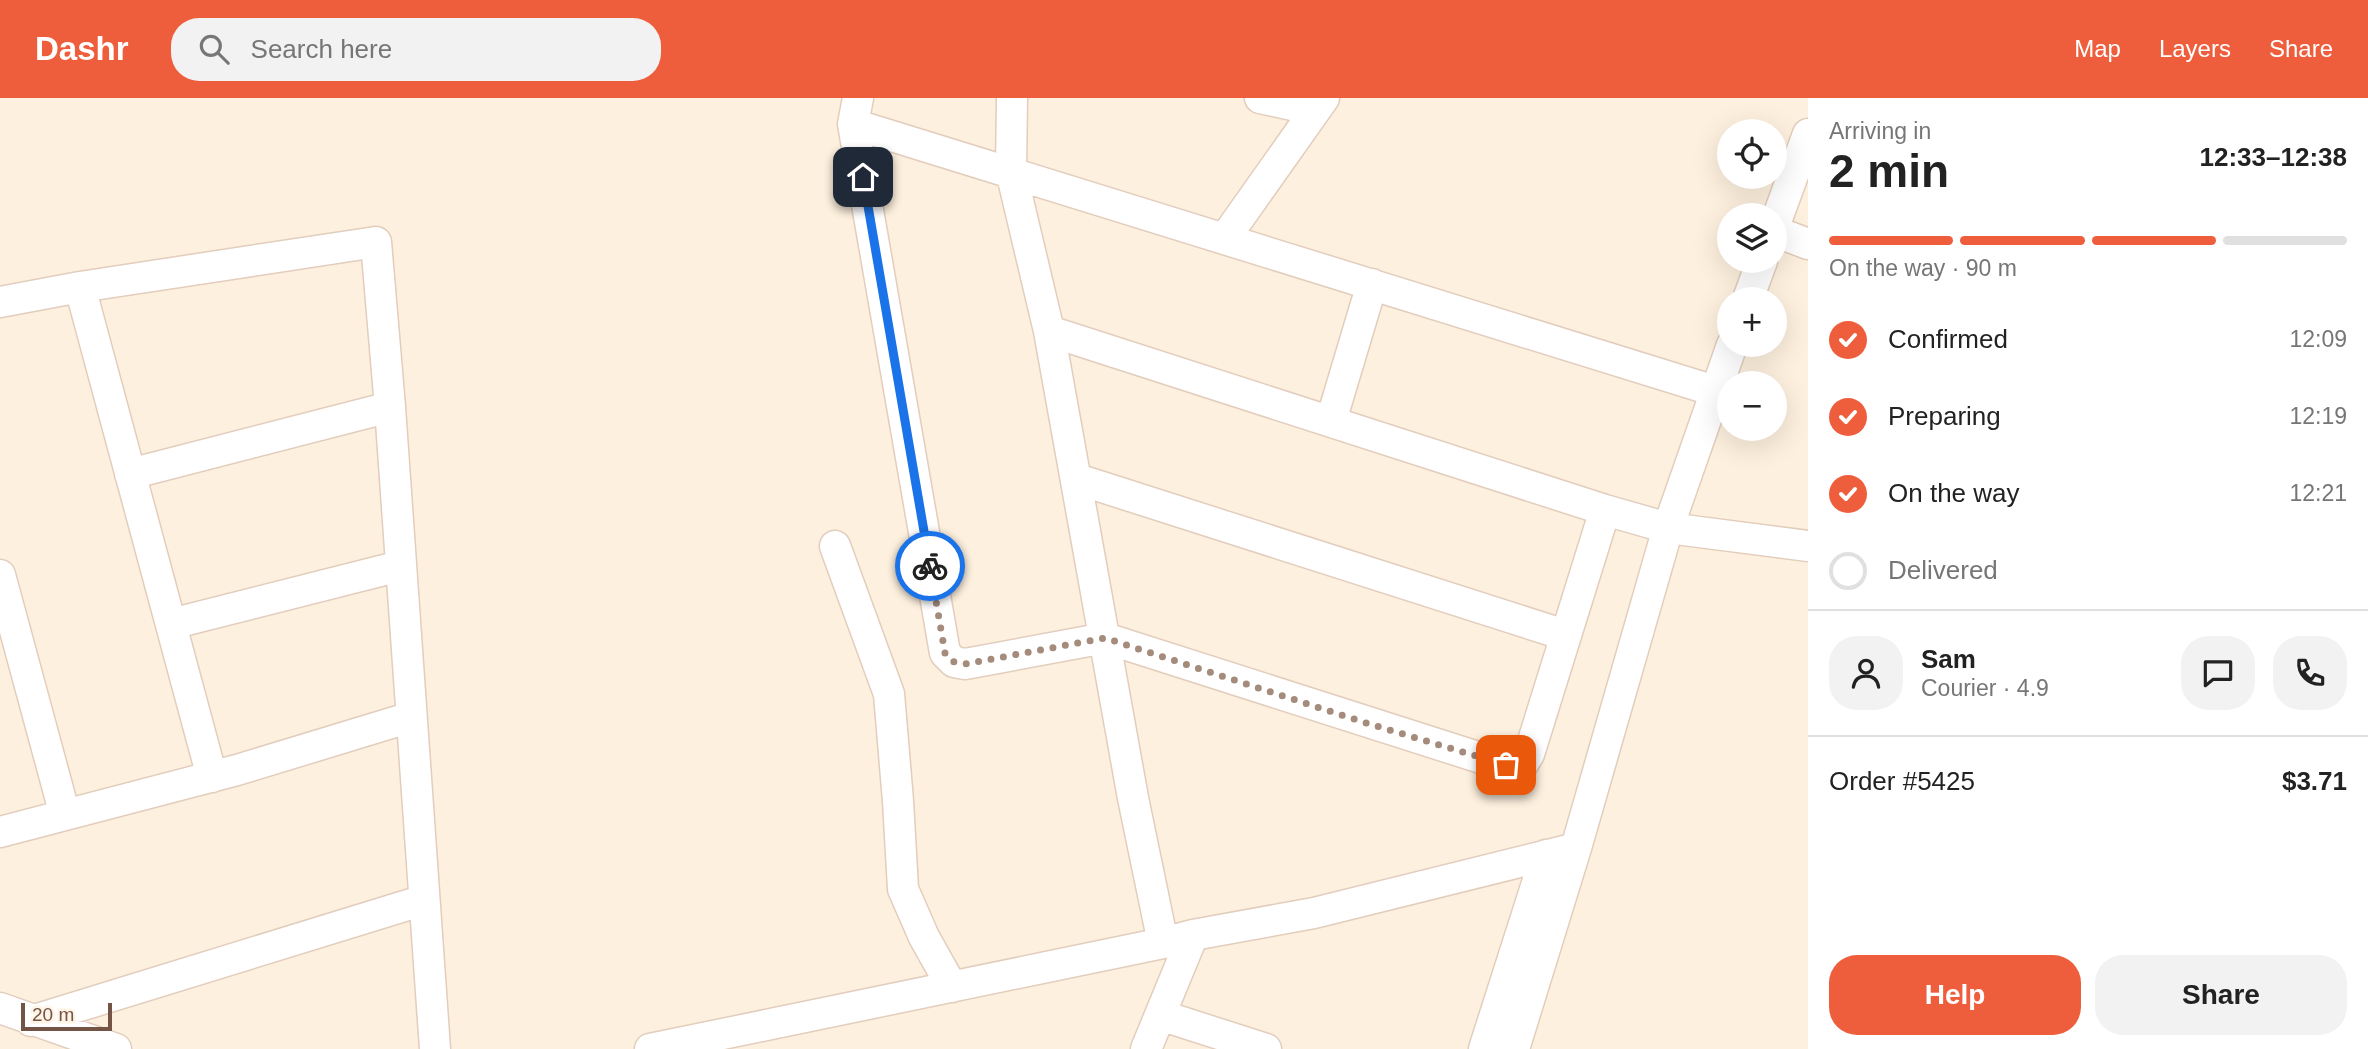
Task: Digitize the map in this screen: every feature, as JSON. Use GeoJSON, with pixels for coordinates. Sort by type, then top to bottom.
{"type":"FeatureCollection","features":[{"type":"Feature","properties":{"kind":"street"},"geometry":{"type":"LineString","coordinates":[[1012,98],[1011,171],[1049,331],[1133,798],[1163,943]]}},
{"type":"Feature","properties":{"kind":"street"},"geometry":{"type":"LineString","coordinates":[[1225,238],[1320,104],[1260,98]]}},
{"type":"Feature","properties":{"kind":"street"},"geometry":{"type":"LineString","coordinates":[[856,111],[1011,171],[1716,391]]}},
{"type":"Feature","properties":{"kind":"street"},"geometry":{"type":"LineString","coordinates":[[856,111],[945,653],[954,662],[965,664],[1105,638],[1376,726],[1506,765],[1521,767],[1529,754],[1605,510]]}},
{"type":"Feature","properties":{"kind":"street"},"geometry":{"type":"LineString","coordinates":[[1783,203],[1808,134]]}},
{"type":"Feature","properties":{"kind":"street"},"geometry":{"type":"LineString","coordinates":[[1787,235],[1808,244]]}},
{"type":"Feature","properties":{"kind":"street"},"geometry":{"type":"LineString","coordinates":[[0,302],[80,287],[376,242],[435,1049]]}},
{"type":"Feature","properties":{"kind":"street"},"geometry":{"type":"LineString","coordinates":[[1331,421],[1372,284]]}},
{"type":"Feature","properties":{"kind":"street"},"geometry":{"type":"LineString","coordinates":[[80,287],[212,777]]}},
{"type":"Feature","properties":{"kind":"street"},"geometry":{"type":"LineString","coordinates":[[1049,331],[1668,528],[1808,546]]}},
{"type":"Feature","properties":{"kind":"street"},"geometry":{"type":"LineString","coordinates":[[1514,1049],[1576,848],[1668,528],[1728,357]]}},
{"type":"Feature","properties":{"kind":"street"},"geometry":{"type":"LineString","coordinates":[[130,474],[390,407]]}},
{"type":"Feature","properties":{"kind":"street"},"geometry":{"type":"LineString","coordinates":[[1076,479],[1565,635]]}},
{"type":"Feature","properties":{"kind":"street"},"geometry":{"type":"LineString","coordinates":[[835,546],[889,694],[903,889],[924,937],[952,987]]}},
{"type":"Feature","properties":{"kind":"street"},"geometry":{"type":"LineString","coordinates":[[171,624],[400,566]]}},
{"type":"Feature","properties":{"kind":"street"},"geometry":{"type":"LineString","coordinates":[[0,575],[65,815]]}},
{"type":"Feature","properties":{"kind":"street"},"geometry":{"type":"LineString","coordinates":[[0,832],[212,777],[411,717]]}},
{"type":"Feature","properties":{"kind":"street"},"geometry":{"type":"LineString","coordinates":[[650,1049],[1163,943],[1193,934],[1314,913],[1576,848]]}},
{"type":"Feature","properties":{"kind":"street"},"geometry":{"type":"LineString","coordinates":[[1484,1049],[1546,855]]}},
{"type":"Feature","properties":{"kind":"street"},"geometry":{"type":"LineString","coordinates":[[31,1021],[424,900]]}},
{"type":"Feature","properties":{"kind":"street"},"geometry":{"type":"LineString","coordinates":[[1146,1049],[1193,934]]}},
{"type":"Feature","properties":{"kind":"street"},"geometry":{"type":"LineString","coordinates":[[0,1009],[87,1044],[116,1049]]}},
{"type":"Feature","properties":{"kind":"street"},"geometry":{"type":"LineString","coordinates":[[1160,1015],[1266,1049]]}},
{"type":"Feature","properties":{"kind":"way so far"},"geometry":{"type":"LineString","coordinates":[[930,566],[945,653],[954,662],[965,664],[1105,638],[1363,722],[1506,765]]}},
{"type":"Feature","properties":{"kind":"route"},"geometry":{"type":"LineString","coordinates":[[863,177],[930,566]]}}]}
